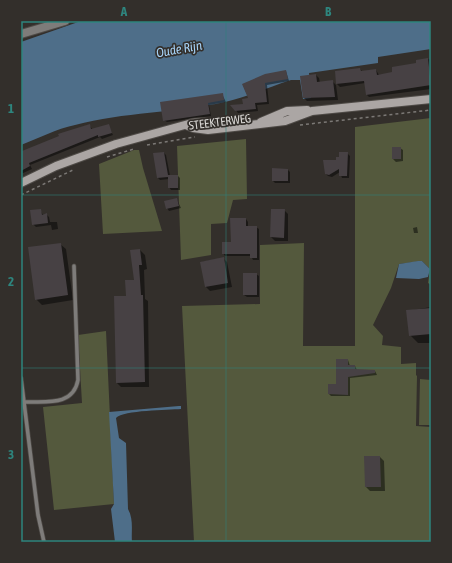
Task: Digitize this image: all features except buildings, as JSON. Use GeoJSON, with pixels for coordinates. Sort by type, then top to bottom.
{"type":"FeatureCollection","features":[{"type":"Feature","properties":{"kind":"main road","name":"STEEKTERWEG"},"geometry":{"type":"LineString","coordinates":[[21,183],[56,166],[116,144],[186,125],[193,128],[208,130],[260,122],[287,111],[312,111],[431,99]]}},
{"type":"Feature","properties":{"kind":"street"},"geometry":{"type":"LineString","coordinates":[[21,34],[65,21]]}},
{"type":"Feature","properties":{"kind":"lane"},"geometry":{"type":"LineString","coordinates":[[24,402],[63,400],[70,396],[76,389],[78,380],[74,266]]}},
{"type":"Feature","properties":{"kind":"lane"},"geometry":{"type":"LineString","coordinates":[[21,378],[38,515],[44,542]]}},
{"type":"Feature","properties":{"kind":"path"},"geometry":{"type":"LineString","coordinates":[[298,125],[431,110]]}},
{"type":"Feature","properties":{"kind":"path","name":"STEEKTERWEG"},"geometry":{"type":"LineString","coordinates":[[142,146],[201,136]]}},
{"type":"Feature","properties":{"kind":"path"},"geometry":{"type":"LineString","coordinates":[[102,159],[136,148]]}},
{"type":"Feature","properties":{"kind":"path"},"geometry":{"type":"LineString","coordinates":[[21,194],[76,168]]}},
{"type":"Feature","properties":{"kind":"green space"},"geometry":{"type":"Polygon","coordinates":[[[431,118],[431,285],[428,283],[430,269],[422,261],[399,264],[391,288],[373,325],[383,336],[382,345],[401,347],[401,364],[416,363],[416,426],[431,427],[431,542],[194,542],[182,306],[260,304],[260,245],[304,243],[303,346],[355,346],[355,127],[431,118]]]}},
{"type":"Feature","properties":{"kind":"green space"},"geometry":{"type":"Polygon","coordinates":[[[246,139],[247,199],[233,200],[227,223],[211,224],[211,255],[181,260],[177,146],[246,139]]]}},
{"type":"Feature","properties":{"kind":"green space"},"geometry":{"type":"Polygon","coordinates":[[[134,150],[139,150],[162,231],[103,234],[99,164],[134,150]]]}},
{"type":"Feature","properties":{"kind":"green space"},"geometry":{"type":"Polygon","coordinates":[[[106,331],[114,504],[54,510],[43,407],[82,403],[78,335],[106,331]]]}},
{"type":"Feature","properties":{"kind":"green space"},"geometry":{"type":"Polygon","coordinates":[[[420,379],[431,380],[431,425],[419,425],[420,379]]]}},
{"type":"Feature","properties":{"kind":"water","name":"Oude Rijn"},"geometry":{"type":"Polygon","coordinates":[[[81,21],[431,21],[431,49],[378,57],[378,63],[309,73],[311,98],[303,99],[300,80],[291,80],[242,97],[206,106],[112,117],[75,125],[54,131],[21,145],[21,42],[81,21]]]}},
{"type":"Feature","properties":{"kind":"water"},"geometry":{"type":"Polygon","coordinates":[[[422,261],[430,269],[428,277],[419,279],[396,278],[399,264],[422,261]]]}},
{"type":"Feature","properties":{"kind":"water"},"geometry":{"type":"Polygon","coordinates":[[[181,406],[181,409],[128,413],[116,418],[119,438],[126,443],[128,509],[132,521],[132,542],[115,542],[111,509],[114,504],[109,412],[181,406]]]}}]}
